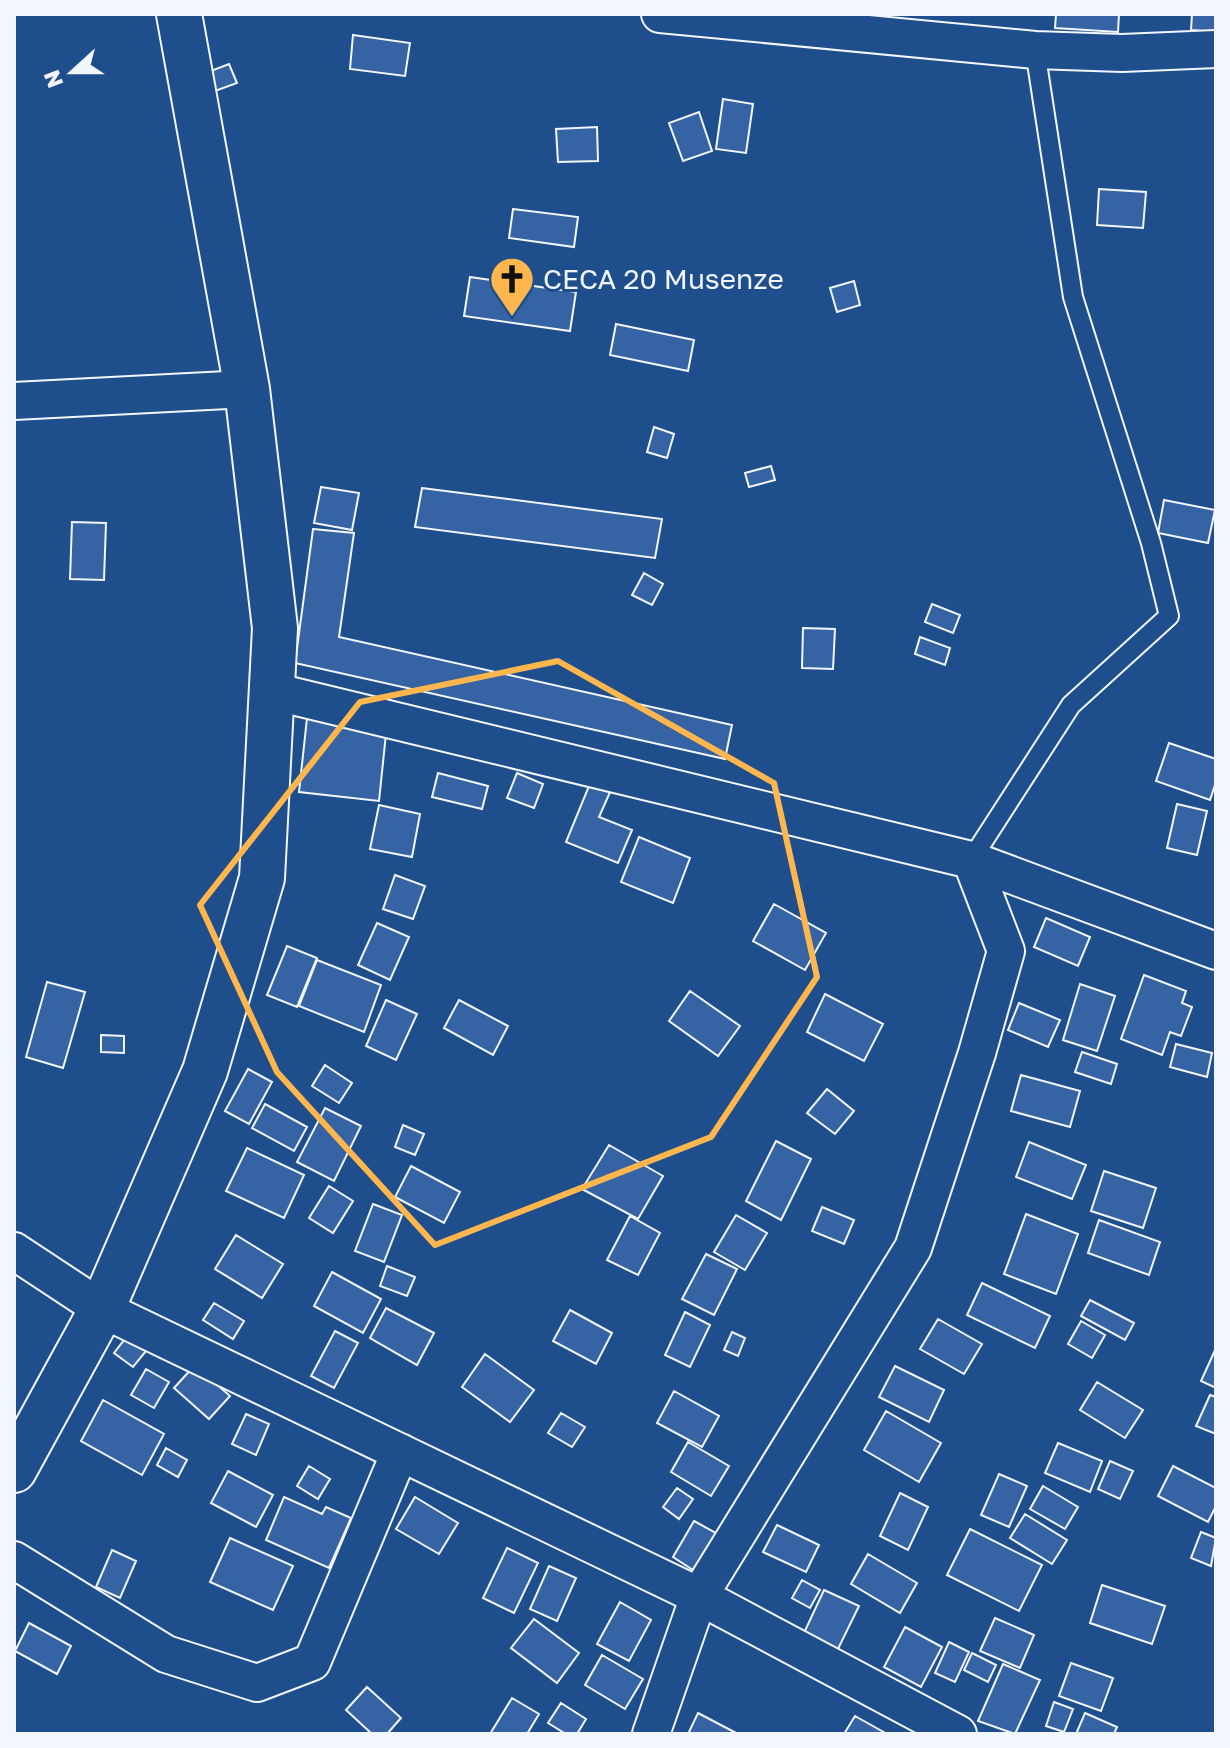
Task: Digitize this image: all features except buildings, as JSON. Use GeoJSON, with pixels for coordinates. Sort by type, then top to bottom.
{"type":"FeatureCollection","features":[{"type":"Feature","properties":{"kind":"street"},"geometry":{"type":"LineString","coordinates":[[14,1470],[102,1309],[205,1071],[262,878],[275,628],[247,389],[179,14]]}},
{"type":"Feature","properties":{"kind":"street"},"geometry":{"type":"LineString","coordinates":[[660,14],[1035,50],[1135,53],[1216,49]]}},
{"type":"Feature","properties":{"kind":"street"},"geometry":{"type":"LineString","coordinates":[[14,401],[247,389]]}},
{"type":"Feature","properties":{"kind":"street"},"geometry":{"type":"LineString","coordinates":[[272,691],[971,860],[1216,951]]}},
{"type":"Feature","properties":{"kind":"street"},"geometry":{"type":"LineString","coordinates":[[651,1734],[699,1596],[913,1248],[977,1053],[1006,951],[971,860]]}},
{"type":"Feature","properties":{"kind":"street"},"geometry":{"type":"LineString","coordinates":[[14,1251],[102,1309],[699,1596],[958,1734]]}},
{"type":"Feature","properties":{"kind":"street"},"geometry":{"type":"LineString","coordinates":[[14,1560],[166,1654],[257,1683],[312,1662],[400,1452]]}},
{"type":"Feature","properties":{"kind":"lane"},"geometry":{"type":"LineString","coordinates":[[971,860],[1071,705],[1169,616],[1151,543],[1073,297],[1035,50]]}},
{"type":"Feature","properties":{"kind":"highlighted area"},"geometry":{"type":"Polygon","coordinates":[[[558,661],[774,783],[817,977],[711,1137],[435,1245],[277,1072],[200,905],[360,702],[558,661]]]}},
{"type":"Feature","properties":{"kind":"place","name":"CECA 20 Musenze"},"geometry":{"type":"Point","coordinates":[512,318]}}]}
